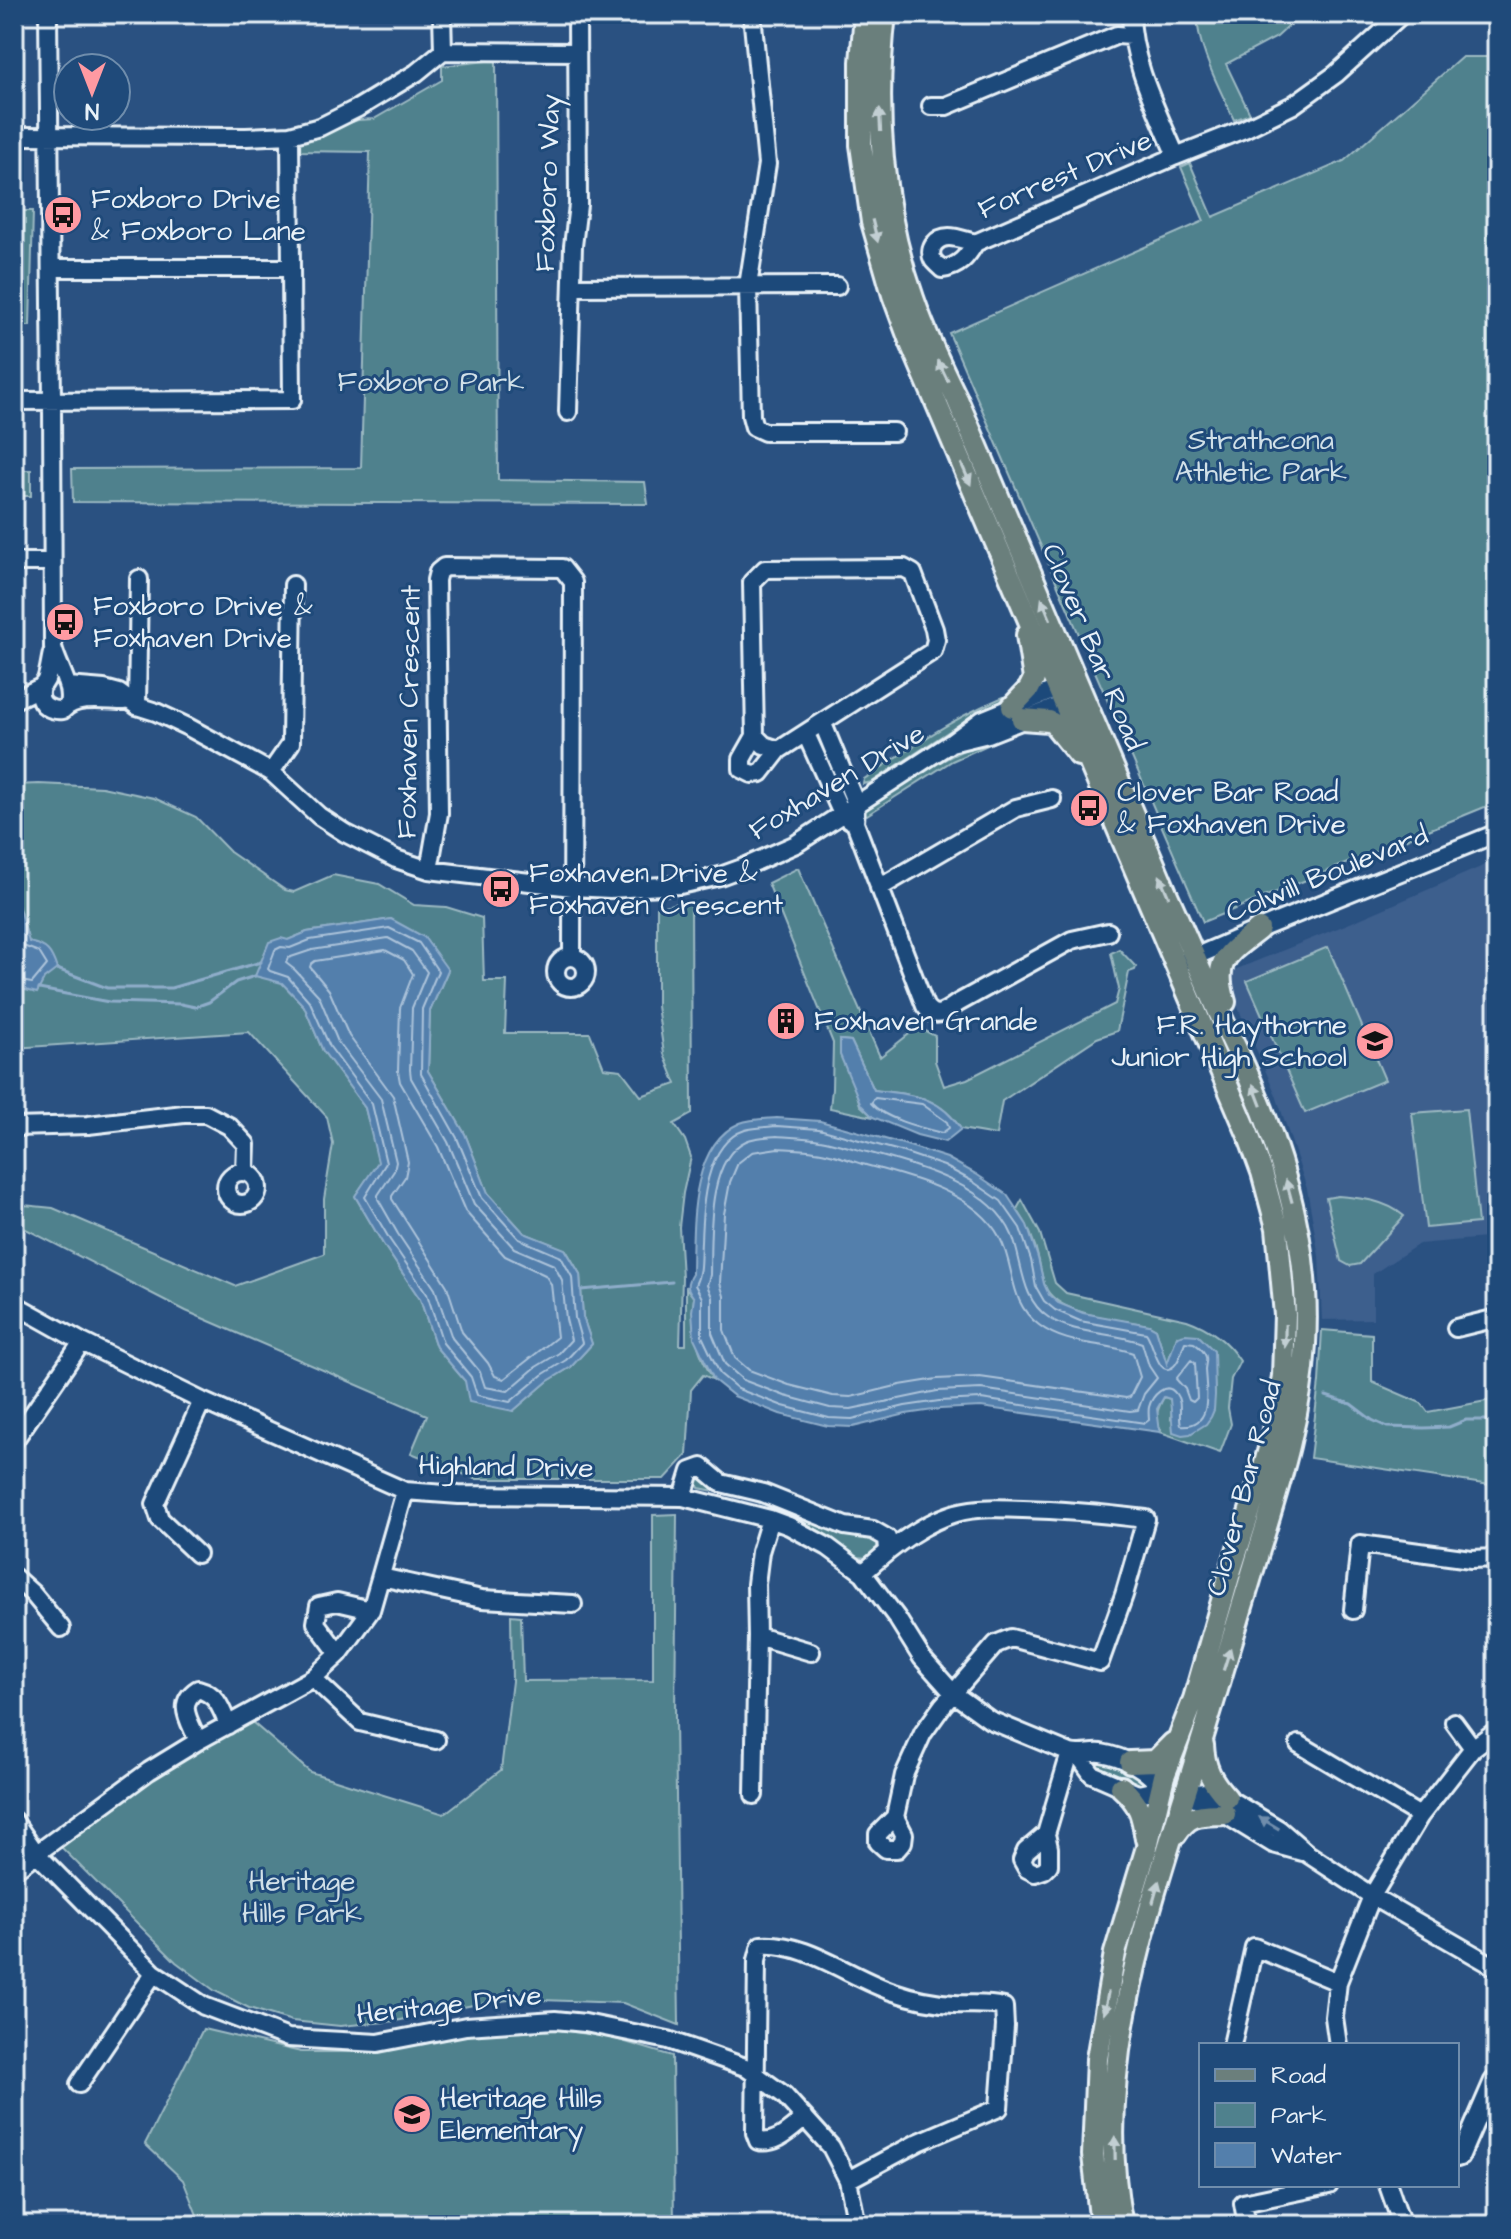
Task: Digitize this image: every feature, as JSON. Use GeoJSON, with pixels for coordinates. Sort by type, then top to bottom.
{"type":"FeatureCollection","features":[{"type":"Feature","properties":{"kind":"main road","name":"Clover Bar Road"},"geometry":{"type":"LineString","coordinates":[[865,14],[861,62],[861,145],[872,222],[910,341],[1022,603],[1071,692],[1095,775],[1186,961],[1214,1002],[1243,1063],[1277,1152],[1296,1218],[1304,1274],[1306,1339],[1299,1401],[1289,1450],[1230,1651],[1193,1732]]}},
{"type":"Feature","properties":{"kind":"main road","name":"Clover Bar Road"},"geometry":{"type":"LineString","coordinates":[[885,14],[880,61],[883,160],[890,206],[912,296],[934,353],[957,399],[1071,692],[1186,961],[1262,1172],[1277,1228],[1285,1327],[1283,1376],[1274,1430],[1193,1732]]}},
{"type":"Feature","properties":{"kind":"main road"},"geometry":{"type":"LineString","coordinates":[[1022,603],[1034,679],[1017,713],[1054,724],[1095,775]]}},
{"type":"Feature","properties":{"kind":"main road"},"geometry":{"type":"LineString","coordinates":[[1243,1063],[1218,980],[1220,968],[1231,952],[1259,929]]}},
{"type":"Feature","properties":{"kind":"main road"},"geometry":{"type":"LineString","coordinates":[[1130,1762],[1155,1761],[1193,1732]]}},
{"type":"Feature","properties":{"kind":"main road"},"geometry":{"type":"LineString","coordinates":[[1101,2225],[1093,2155],[1097,2059],[1115,1953],[1147,1847],[1187,1765],[1193,1732]]}},
{"type":"Feature","properties":{"kind":"main road"},"geometry":{"type":"LineString","coordinates":[[1168,1848],[1186,1819],[1226,1806],[1209,1776],[1193,1732]]}},
{"type":"Feature","properties":{"kind":"main road"},"geometry":{"type":"LineString","coordinates":[[1121,1787],[1139,1806],[1147,1847]]}},
{"type":"Feature","properties":{"kind":"main road"},"geometry":{"type":"LineString","coordinates":[[1122,2225],[1114,2155],[1119,2053],[1128,1991],[1168,1848],[1173,1791]]}},
{"type":"Feature","properties":{"kind":"street"},"geometry":{"type":"LineString","coordinates":[[48,14],[53,647],[43,690],[50,709],[63,710],[70,698],[53,647]]}},
{"type":"Feature","properties":{"kind":"street"},"geometry":{"type":"LineString","coordinates":[[442,14],[443,51]]}},
{"type":"Feature","properties":{"kind":"street","name":"Foxboro Way"},"geometry":{"type":"LineString","coordinates":[[577,14],[578,205],[572,287],[837,286]]}},
{"type":"Feature","properties":{"kind":"street"},"geometry":{"type":"LineString","coordinates":[[752,14],[767,164],[748,286],[751,416],[754,427],[765,432],[894,432]]}},
{"type":"Feature","properties":{"kind":"street","name":"Forrest Drive"},"geometry":{"type":"LineString","coordinates":[[1131,14],[1131,36],[1148,89],[1176,156]]}},
{"type":"Feature","properties":{"kind":"street","name":"Forrest Drive"},"geometry":{"type":"LineString","coordinates":[[975,243],[1244,129],[1293,105],[1336,74],[1402,14]]}},
{"type":"Feature","properties":{"kind":"street"},"geometry":{"type":"LineString","coordinates":[[931,106],[946,106],[1117,35],[1131,36]]}},
{"type":"Feature","properties":{"kind":"street"},"geometry":{"type":"LineString","coordinates":[[14,136],[290,135],[320,127],[358,108],[416,73],[443,51],[577,52]]}},
{"type":"Feature","properties":{"kind":"street"},"geometry":{"type":"LineString","coordinates":[[14,401],[292,400],[290,135]]}},
{"type":"Feature","properties":{"kind":"street"},"geometry":{"type":"LineString","coordinates":[[51,268],[291,268]]}},
{"type":"Feature","properties":{"kind":"street"},"geometry":{"type":"LineString","coordinates":[[568,412],[572,287]]}},
{"type":"Feature","properties":{"kind":"street"},"geometry":{"type":"LineString","coordinates":[[14,562],[52,562]]}},
{"type":"Feature","properties":{"kind":"street","name":"Foxhaven Crescent"},"geometry":{"type":"LineString","coordinates":[[429,870],[439,813],[438,572],[444,567],[562,568],[573,582],[572,887]]}},
{"type":"Feature","properties":{"kind":"street"},"geometry":{"type":"LineString","coordinates":[[904,568],[913,573],[934,629],[936,640],[933,651],[823,724],[779,750],[761,773],[752,774],[742,769],[742,759],[755,736],[752,582],[765,569],[904,568]]}},
{"type":"Feature","properties":{"kind":"street"},"geometry":{"type":"LineString","coordinates":[[134,704],[139,579]]}},
{"type":"Feature","properties":{"kind":"street"},"geometry":{"type":"LineString","coordinates":[[271,772],[291,743],[293,585]]}},
{"type":"Feature","properties":{"kind":"street"},"geometry":{"type":"LineString","coordinates":[[14,701],[43,690],[59,678],[66,683]]}},
{"type":"Feature","properties":{"kind":"street","name":"Foxhaven Drive"},"geometry":{"type":"LineString","coordinates":[[66,683],[119,693],[134,704]]}},
{"type":"Feature","properties":{"kind":"street","name":"Foxhaven Drive"},"geometry":{"type":"LineString","coordinates":[[856,804],[951,743],[988,734],[1017,713],[1071,692]]}},
{"type":"Feature","properties":{"kind":"street","name":"Foxhaven Drive"},"geometry":{"type":"LineString","coordinates":[[68,704],[92,700],[134,704],[156,712],[271,772],[319,816],[345,833],[396,859],[429,870],[572,887],[655,888],[720,876],[848,818]]}},
{"type":"Feature","properties":{"kind":"street"},"geometry":{"type":"LineString","coordinates":[[823,724],[856,804],[848,818]]}},
{"type":"Feature","properties":{"kind":"street"},"geometry":{"type":"LineString","coordinates":[[806,734],[879,888],[929,1012],[935,1015],[944,1013],[1072,940],[1108,932]]}},
{"type":"Feature","properties":{"kind":"street"},"geometry":{"type":"LineString","coordinates":[[755,736],[764,745],[779,750]]}},
{"type":"Feature","properties":{"kind":"street"},"geometry":{"type":"LineString","coordinates":[[879,888],[1016,808],[1052,799]]}},
{"type":"Feature","properties":{"kind":"street","name":"Colwill Boulevard"},"geometry":{"type":"LineString","coordinates":[[1186,961],[1497,833]]}},
{"type":"Feature","properties":{"kind":"street"},"geometry":{"type":"LineString","coordinates":[[572,887],[572,957]]}},
{"type":"Feature","properties":{"kind":"street"},"geometry":{"type":"LineString","coordinates":[[14,1127],[88,1125],[206,1114],[229,1126],[246,1144],[245,1171]]}},
{"type":"Feature","properties":{"kind":"street","name":"Highland Drive"},"geometry":{"type":"LineString","coordinates":[[14,1304],[82,1342],[202,1401],[405,1491],[459,1495],[683,1497],[789,1526],[828,1547],[863,1573],[922,1658],[954,1694],[990,1720],[1074,1754],[1099,1753],[1130,1762]]}},
{"type":"Feature","properties":{"kind":"street"},"geometry":{"type":"LineString","coordinates":[[1456,1328],[1497,1318]]}},
{"type":"Feature","properties":{"kind":"street"},"geometry":{"type":"LineString","coordinates":[[14,1441],[82,1342]]}},
{"type":"Feature","properties":{"kind":"street"},"geometry":{"type":"LineString","coordinates":[[197,1554],[160,1519],[155,1504],[202,1401]]}},
{"type":"Feature","properties":{"kind":"street"},"geometry":{"type":"LineString","coordinates":[[683,1497],[691,1471],[702,1467],[721,1483],[763,1493],[845,1526],[873,1530],[887,1538],[888,1550]]}},
{"type":"Feature","properties":{"kind":"street"},"geometry":{"type":"LineString","coordinates":[[14,1870],[149,1771],[313,1678],[339,1654],[371,1610],[405,1491]]}},
{"type":"Feature","properties":{"kind":"street"},"geometry":{"type":"LineString","coordinates":[[863,1573],[888,1550],[956,1513],[996,1508],[1146,1519],[1100,1662],[1011,1638],[996,1644],[923,1733],[904,1775],[895,1817]]}},
{"type":"Feature","properties":{"kind":"street"},"geometry":{"type":"LineString","coordinates":[[754,1795],[756,1584],[760,1552],[770,1519]]}},
{"type":"Feature","properties":{"kind":"street"},"geometry":{"type":"LineString","coordinates":[[1353,1610],[1360,1544],[1471,1559],[1497,1558]]}},
{"type":"Feature","properties":{"kind":"street"},"geometry":{"type":"LineString","coordinates":[[14,1577],[33,1594],[61,1628]]}},
{"type":"Feature","properties":{"kind":"street"},"geometry":{"type":"LineString","coordinates":[[381,1577],[482,1599],[573,1604]]}},
{"type":"Feature","properties":{"kind":"street"},"geometry":{"type":"LineString","coordinates":[[339,1654],[316,1623],[319,1606],[337,1602],[371,1610]]}},
{"type":"Feature","properties":{"kind":"street"},"geometry":{"type":"LineString","coordinates":[[757,1636],[811,1652]]}},
{"type":"Feature","properties":{"kind":"street"},"geometry":{"type":"LineString","coordinates":[[313,1678],[360,1722],[436,1740]]}},
{"type":"Feature","properties":{"kind":"street"},"geometry":{"type":"LineString","coordinates":[[198,1741],[186,1712],[185,1701],[198,1689],[215,1697],[228,1725]]}},
{"type":"Feature","properties":{"kind":"street"},"geometry":{"type":"LineString","coordinates":[[1454,1722],[1473,1748]]}},
{"type":"Feature","properties":{"kind":"street"},"geometry":{"type":"LineString","coordinates":[[1338,2043],[1334,2017],[1338,1982],[1372,1896],[1420,1816],[1473,1748],[1497,1730]]}},
{"type":"Feature","properties":{"kind":"street"},"geometry":{"type":"LineString","coordinates":[[1299,1744],[1420,1816]]}},
{"type":"Feature","properties":{"kind":"street"},"geometry":{"type":"LineString","coordinates":[[1046,1834],[1074,1754]]}},
{"type":"Feature","properties":{"kind":"street","name":"Highland Drive"},"geometry":{"type":"LineString","coordinates":[[1074,1754],[1092,1774],[1138,1794],[1206,1792],[1226,1806]]}},
{"type":"Feature","properties":{"kind":"street"},"geometry":{"type":"LineString","coordinates":[[1130,1762],[1173,1791]]}},
{"type":"Feature","properties":{"kind":"street"},"geometry":{"type":"LineString","coordinates":[[1226,1806],[1279,1829],[1308,1854],[1372,1896],[1497,1968]]}},
{"type":"Feature","properties":{"kind":"street","name":"Heritage Drive"},"geometry":{"type":"LineString","coordinates":[[14,1821],[36,1853],[154,1973],[204,2006],[288,2038],[378,2043],[466,2026],[555,2020],[668,2040],[745,2067],[784,2095],[831,2147],[848,2180],[857,2225]]}},
{"type":"Feature","properties":{"kind":"street"},"geometry":{"type":"LineString","coordinates":[[805,2118],[777,2139],[768,2143],[758,2141],[755,2133],[757,1960],[761,1945],[783,1945],[889,1991],[919,2000],[1004,2007],[999,2108],[919,2142],[848,2180]]}},
{"type":"Feature","properties":{"kind":"street"},"geometry":{"type":"LineString","coordinates":[[1232,2043],[1254,1947],[1338,1982]]}},
{"type":"Feature","properties":{"kind":"street"},"geometry":{"type":"LineString","coordinates":[[79,2084],[154,1973]]}},
{"type":"Feature","properties":{"kind":"street"},"geometry":{"type":"LineString","coordinates":[[1459,2157],[1493,2081]]}},
{"type":"Feature","properties":{"kind":"street"},"geometry":{"type":"LineString","coordinates":[[1247,2225],[1243,2203],[1319,2187]]}},
{"type":"Feature","properties":{"kind":"street"},"geometry":{"type":"LineString","coordinates":[[1389,2187],[1402,2225]]}},
{"type":"Feature","properties":{"kind":"shaded area","name":"F.R. Haythorne Junior High School"},"geometry":{"type":"Polygon","coordinates":[[[1497,860],[1497,1237],[1419,1244],[1373,1274],[1373,1319],[1322,1320],[1319,1256],[1307,1189],[1276,1095],[1229,987],[1232,971],[1497,860]]]}},
{"type":"Feature","properties":{"kind":"green space"},"geometry":{"type":"Polygon","coordinates":[[[1198,14],[1302,14],[1277,37],[1226,64],[1250,114],[1234,120],[1204,53],[1198,14]]]}},
{"type":"Feature","properties":{"kind":"green space","name":"Strathcona Athletic Park"},"geometry":{"type":"Polygon","coordinates":[[[1462,57],[1497,57],[1497,802],[1203,922],[949,333],[1204,221],[1181,167],[1190,163],[1213,217],[1344,161],[1462,57]]]}},
{"type":"Feature","properties":{"kind":"green space","name":"Foxboro Park"},"geometry":{"type":"Polygon","coordinates":[[[496,60],[498,480],[645,482],[648,504],[73,502],[72,469],[361,468],[370,152],[297,151],[298,139],[358,120],[374,119],[442,80],[442,66],[496,60]]]}},
{"type":"Feature","properties":{"kind":"green space"},"geometry":{"type":"Polygon","coordinates":[[[14,211],[33,211],[30,326],[14,326],[14,211]]]}},
{"type":"Feature","properties":{"kind":"green space"},"geometry":{"type":"Polygon","coordinates":[[[14,470],[31,470],[31,496],[14,496],[14,470]]]}},
{"type":"Feature","properties":{"kind":"green space"},"geometry":{"type":"Polygon","coordinates":[[[1014,693],[960,724],[872,782],[863,784],[864,779],[936,732],[974,710],[1014,693]]]}},
{"type":"Feature","properties":{"kind":"green space"},"geometry":{"type":"Polygon","coordinates":[[[1032,725],[952,761],[867,815],[862,813],[880,798],[945,759],[979,743],[1032,725]]]}},
{"type":"Feature","properties":{"kind":"green space"},"geometry":{"type":"Polygon","coordinates":[[[14,785],[102,787],[154,798],[196,817],[230,852],[285,890],[294,892],[333,875],[379,884],[414,905],[446,907],[482,918],[484,981],[507,981],[505,1033],[590,1033],[604,1068],[621,1070],[641,1096],[676,1084],[664,1054],[657,1006],[657,907],[691,901],[692,1114],[674,1124],[685,1140],[691,1157],[679,1227],[682,1277],[680,1345],[686,1345],[686,1288],[694,1298],[694,1330],[700,1351],[714,1380],[703,1375],[691,1390],[687,1455],[665,1479],[475,1479],[411,1453],[427,1415],[186,1311],[14,1223],[14,1204],[53,1208],[235,1286],[324,1254],[324,1199],[333,1144],[327,1117],[249,1032],[14,1048],[14,987],[24,990],[29,942],[18,905],[14,905],[14,785]],[[391,919],[307,932],[288,940],[282,983],[304,1006],[323,1051],[365,1108],[379,1162],[355,1196],[420,1299],[436,1347],[465,1381],[513,1411],[548,1381],[571,1367],[592,1344],[583,1317],[580,1274],[566,1250],[524,1233],[488,1193],[465,1134],[428,1071],[430,1011],[448,970],[391,919]]]}},
{"type":"Feature","properties":{"kind":"green space"},"geometry":{"type":"Polygon","coordinates":[[[798,868],[880,1057],[918,1027],[935,1036],[935,1061],[944,1086],[967,1079],[1115,1004],[1119,989],[1111,953],[1119,949],[1136,967],[1129,972],[1117,1031],[1097,1038],[1002,1101],[996,1135],[961,1129],[943,1109],[923,1098],[874,1090],[851,1041],[840,1040],[860,1105],[873,1117],[830,1108],[833,1043],[768,883],[798,868]]]}},
{"type":"Feature","properties":{"kind":"green space"},"geometry":{"type":"Polygon","coordinates":[[[1328,947],[1385,1080],[1305,1113],[1247,981],[1328,947]]]}},
{"type":"Feature","properties":{"kind":"green space"},"geometry":{"type":"Polygon","coordinates":[[[1466,1109],[1478,1223],[1426,1228],[1412,1113],[1466,1109]]]}},
{"type":"Feature","properties":{"kind":"green space"},"geometry":{"type":"Polygon","coordinates":[[[1338,1196],[1381,1203],[1404,1216],[1360,1264],[1350,1266],[1341,1261],[1326,1198],[1338,1196]]]}},
{"type":"Feature","properties":{"kind":"green space"},"geometry":{"type":"Polygon","coordinates":[[[1022,1200],[1040,1233],[1055,1283],[1066,1293],[1187,1320],[1217,1336],[1235,1354],[1240,1361],[1231,1379],[1228,1408],[1231,1424],[1220,1453],[1160,1432],[1157,1417],[1164,1397],[1170,1399],[1171,1419],[1215,1395],[1214,1360],[1177,1336],[1167,1365],[1156,1329],[1076,1310],[1052,1296],[1044,1283],[1031,1234],[1017,1209],[1022,1200]]]}},
{"type":"Feature","properties":{"kind":"green space"},"geometry":{"type":"Polygon","coordinates":[[[1322,1330],[1372,1334],[1372,1382],[1421,1403],[1428,1412],[1497,1399],[1497,1483],[1490,1485],[1310,1458],[1322,1330]]]}},
{"type":"Feature","properties":{"kind":"green space"},"geometry":{"type":"Polygon","coordinates":[[[703,1477],[772,1503],[821,1526],[870,1536],[877,1542],[877,1550],[869,1558],[856,1557],[828,1536],[788,1513],[741,1496],[699,1488],[696,1481],[703,1477]]]}},
{"type":"Feature","properties":{"kind":"green space","name":"Heritage Hills Park"},"geometry":{"type":"Polygon","coordinates":[[[677,1514],[675,1718],[679,2025],[623,2003],[515,1999],[396,2021],[340,2026],[292,2021],[249,2008],[215,1991],[176,1962],[58,1844],[192,1749],[252,1722],[310,1772],[444,1814],[501,1770],[512,1681],[511,1615],[521,1616],[523,1681],[653,1680],[653,1515],[677,1514]]]}},
{"type":"Feature","properties":{"kind":"green space"},"geometry":{"type":"Polygon","coordinates":[[[1095,1757],[1147,1777],[1148,1785],[1119,1779],[1093,1764],[1095,1757]]]}},
{"type":"Feature","properties":{"kind":"green space","name":"Heritage Hills Elementary"},"geometry":{"type":"Polygon","coordinates":[[[546,2028],[609,2037],[672,2056],[674,2225],[201,2225],[183,2180],[145,2144],[203,2029],[301,2052],[365,2052],[417,2045],[476,2031],[546,2028]]]}},
{"type":"Feature","properties":{"kind":"water"},"geometry":{"type":"Polygon","coordinates":[[[14,905],[18,905],[29,942],[48,950],[57,969],[44,979],[37,993],[14,987],[14,905]]]}},
{"type":"Feature","properties":{"kind":"water"},"geometry":{"type":"Polygon","coordinates":[[[391,919],[424,937],[448,970],[430,1011],[428,1071],[465,1134],[488,1193],[524,1233],[565,1249],[580,1274],[583,1317],[592,1344],[571,1367],[548,1381],[513,1411],[469,1402],[465,1381],[436,1347],[420,1299],[355,1196],[378,1162],[365,1108],[323,1051],[304,1006],[282,983],[255,976],[269,942],[281,938],[288,940],[307,932],[391,919]]]}},
{"type":"Feature","properties":{"kind":"water"},"geometry":{"type":"Polygon","coordinates":[[[840,1040],[851,1041],[874,1090],[923,1098],[943,1109],[961,1129],[945,1142],[917,1135],[873,1117],[861,1105],[840,1055],[840,1040]]]}},
{"type":"Feature","properties":{"kind":"water"},"geometry":{"type":"Polygon","coordinates":[[[777,1118],[820,1121],[947,1158],[1007,1195],[1027,1225],[1044,1284],[1049,1295],[1058,1303],[1083,1313],[1149,1325],[1156,1329],[1167,1364],[1177,1336],[1198,1335],[1214,1351],[1215,1395],[1211,1417],[1190,1434],[1173,1432],[1170,1399],[1164,1397],[1157,1409],[1160,1432],[981,1407],[906,1414],[853,1427],[828,1426],[780,1414],[734,1396],[714,1380],[694,1338],[694,1298],[688,1284],[692,1274],[697,1190],[711,1149],[723,1134],[740,1123],[777,1118]]]}},
{"type":"Feature","properties":{"kind":"waterway"},"geometry":{"type":"LineString","coordinates":[[57,969],[107,988],[171,988],[261,962]]}},
{"type":"Feature","properties":{"kind":"waterway"},"geometry":{"type":"LineString","coordinates":[[39,989],[109,1002],[195,1007],[209,1002],[236,982],[255,976]]}},
{"type":"Feature","properties":{"kind":"waterway"},"geometry":{"type":"LineString","coordinates":[[581,1290],[672,1282]]}},
{"type":"Feature","properties":{"kind":"waterway"},"geometry":{"type":"LineString","coordinates":[[1326,1396],[1351,1404],[1387,1427],[1449,1427],[1466,1420],[1497,1420]]}},
{"type":"Feature","properties":{"kind":"place","name":"Foxboro Drive & Foxboro Lane"},"geometry":{"type":"Point","coordinates":[63,215]}},
{"type":"Feature","properties":{"kind":"place","name":"Foxboro Drive & Foxhaven Drive"},"geometry":{"type":"Point","coordinates":[65,622]}},
{"type":"Feature","properties":{"kind":"place","name":"Clover Bar Road & Foxhaven Drive"},"geometry":{"type":"Point","coordinates":[1089,808]}},
{"type":"Feature","properties":{"kind":"place","name":"Foxhaven Drive & Foxhaven Crescent"},"geometry":{"type":"Point","coordinates":[501,889]}},
{"type":"Feature","properties":{"kind":"place","name":"Foxhaven Grande"},"geometry":{"type":"Point","coordinates":[786,1021]}},
{"type":"Feature","properties":{"kind":"place","name":"F.R. Haythorne Junior High School"},"geometry":{"type":"Point","coordinates":[1375,1041]}},
{"type":"Feature","properties":{"kind":"place","name":"Heritage Hills Elementary"},"geometry":{"type":"Point","coordinates":[412,2114]}}]}
